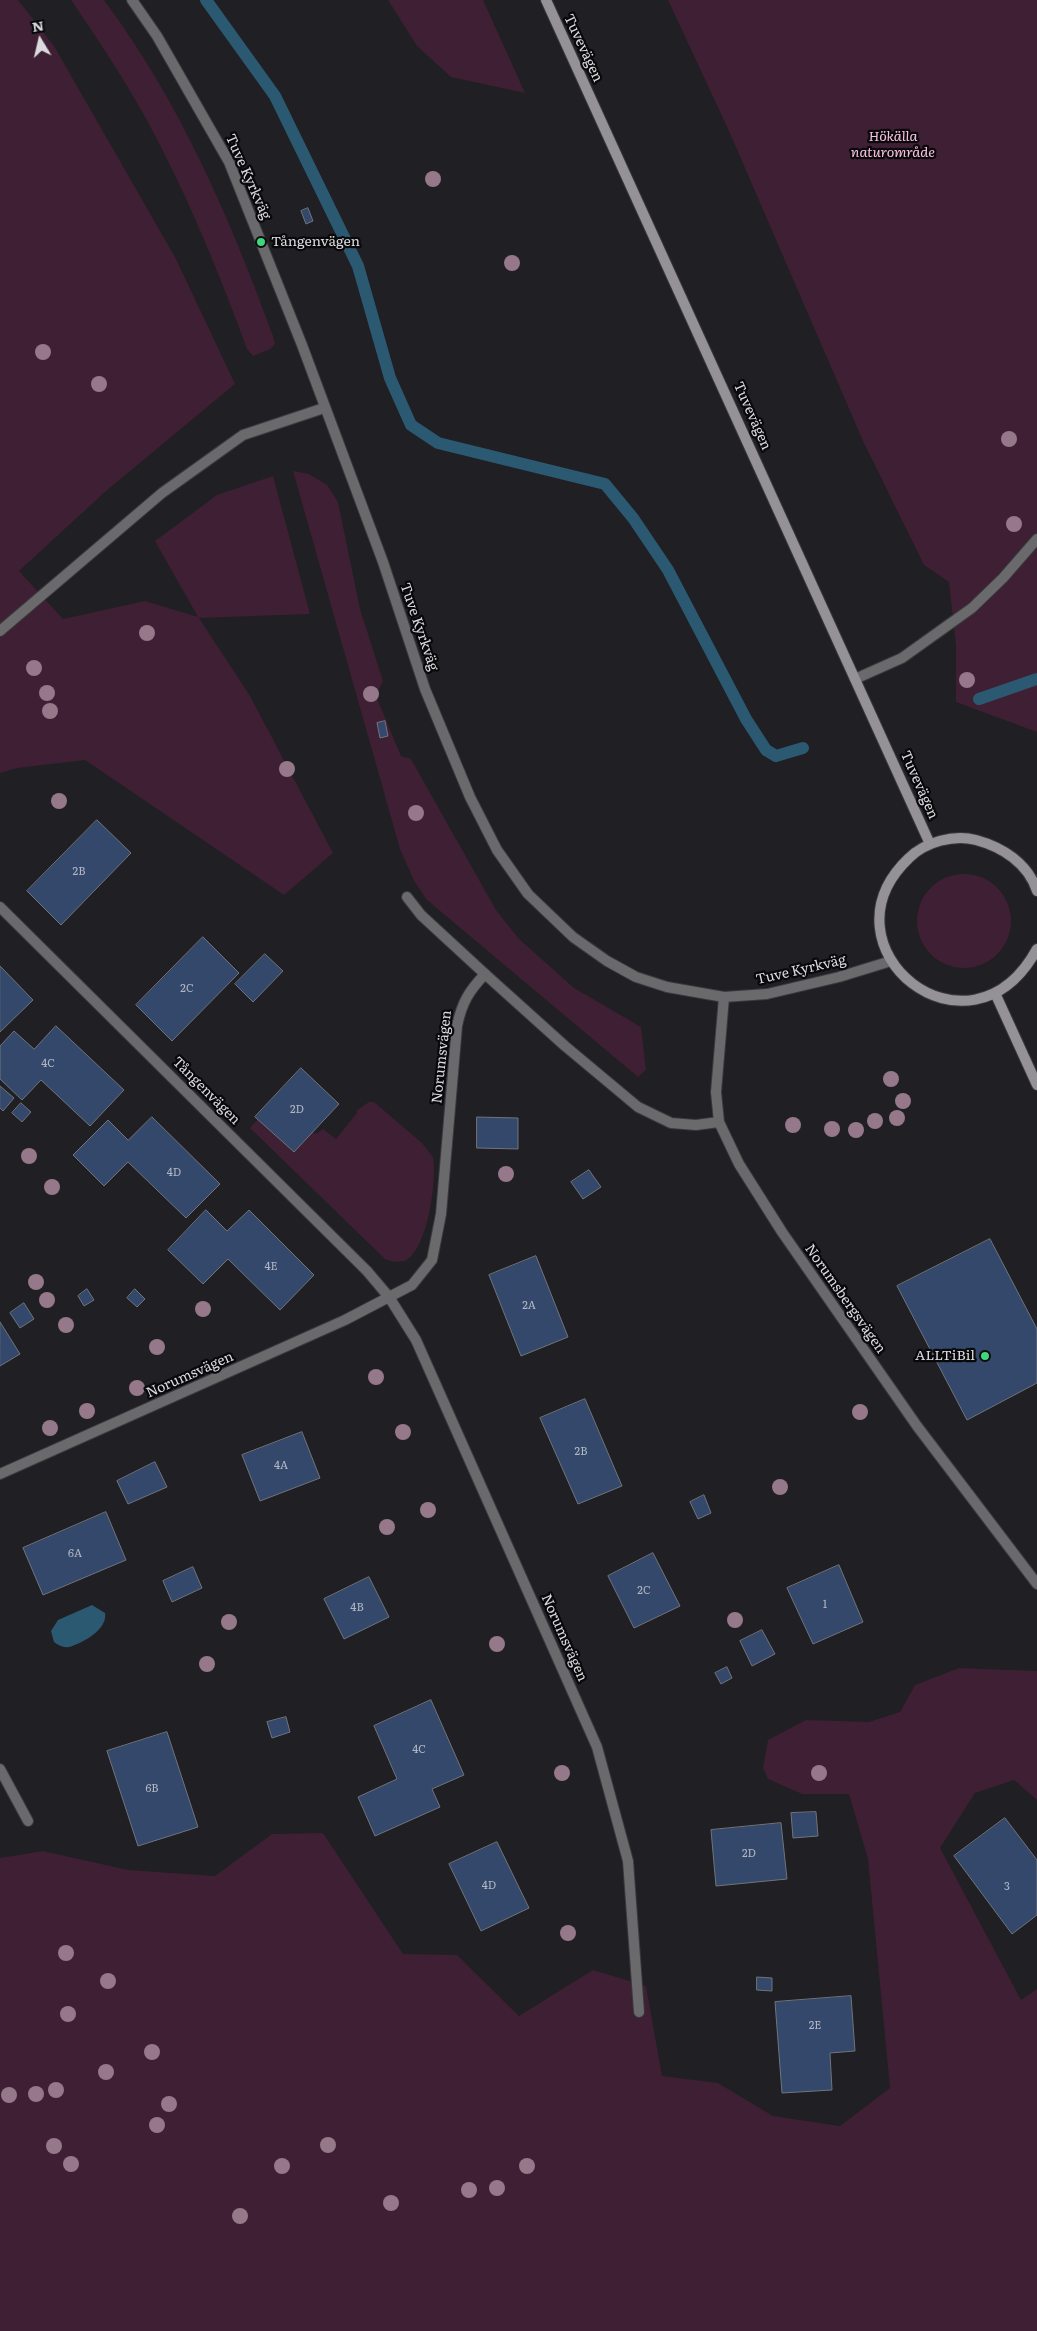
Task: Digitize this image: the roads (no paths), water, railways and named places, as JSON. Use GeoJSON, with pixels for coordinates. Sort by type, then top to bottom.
{"type":"FeatureCollection","features":[{"type":"Feature","properties":{"kind":"main road","name":"Tuvevägen"},"geometry":{"type":"LineString","coordinates":[[546,0],[930,844]]}},
{"type":"Feature","properties":{"kind":"main road"},"geometry":{"type":"LineString","coordinates":[[1037,891],[1025,869],[1010,854],[992,844],[972,839],[958,839],[930,844],[913,854],[899,868],[888,884],[881,903],[880,923],[882,936],[891,961],[903,977],[919,989],[936,997],[956,1001],[976,1000],[995,993],[1012,982],[1027,967],[1037,949]]}},
{"type":"Feature","properties":{"kind":"main road"},"geometry":{"type":"LineString","coordinates":[[995,993],[1037,1085]]}},
{"type":"Feature","properties":{"kind":"street","name":"Tuve Kyrkväg"},"geometry":{"type":"LineString","coordinates":[[132,0],[157,36],[229,162],[302,345],[383,562],[425,689],[470,797],[497,850],[528,894],[573,937],[607,961],[636,977],[667,987],[724,997],[767,994],[839,977],[891,961]]}},
{"type":"Feature","properties":{"kind":"street"},"geometry":{"type":"LineString","coordinates":[[0,631],[162,494],[243,435],[324,408]]}},
{"type":"Feature","properties":{"kind":"street"},"geometry":{"type":"LineString","coordinates":[[855,679],[902,658],[972,608],[1003,578],[1037,539]]}},
{"type":"Feature","properties":{"kind":"street"},"geometry":{"type":"LineString","coordinates":[[407,896],[421,915],[565,1046],[638,1107],[671,1123],[696,1125],[719,1122]]}},
{"type":"Feature","properties":{"kind":"street","name":"Tångenvägen"},"geometry":{"type":"LineString","coordinates":[[0,907],[367,1271],[389,1297]]}},
{"type":"Feature","properties":{"kind":"street","name":"Norumsvägen"},"geometry":{"type":"LineString","coordinates":[[0,1474],[345,1320],[412,1285],[432,1260],[441,1214],[457,1026],[461,1007],[472,988],[486,974]]}},
{"type":"Feature","properties":{"kind":"street","name":"Norumsbergsvägen"},"geometry":{"type":"LineString","coordinates":[[724,997],[716,1092],[719,1122],[739,1164],[782,1232],[917,1426],[1037,1584]]}},
{"type":"Feature","properties":{"kind":"street","name":"Norumsvägen"},"geometry":{"type":"LineString","coordinates":[[389,1297],[416,1340],[597,1747],[628,1861],[639,2012]]}},
{"type":"Feature","properties":{"kind":"street"},"geometry":{"type":"LineString","coordinates":[[0,1768],[28,1821]]}},
{"type":"Feature","properties":{"kind":"water"},"geometry":{"type":"Polygon","coordinates":[[[92,1605],[105,1613],[103,1625],[99,1630],[87,1639],[69,1647],[63,1647],[54,1642],[51,1631],[58,1620],[92,1605]]]}},
{"type":"Feature","properties":{"kind":"waterway"},"geometry":{"type":"LineString","coordinates":[[206,0],[275,96],[358,266],[390,378],[411,425],[438,443],[605,484],[633,518],[668,570],[746,719],[766,750],[776,756],[803,748]]}},
{"type":"Feature","properties":{"kind":"waterway"},"geometry":{"type":"LineString","coordinates":[[979,699],[1037,679]]}},
{"type":"Feature","properties":{"kind":"place","name":"Tångenvägen"},"geometry":{"type":"Point","coordinates":[261,242]}},
{"type":"Feature","properties":{"kind":"place","name":"ALLTiBil"},"geometry":{"type":"Point","coordinates":[985,1356]}},
{"type":"Feature","properties":{"kind":"park label","name":"Hökälla naturområde"},"geometry":{"type":"Point","coordinates":[893,146]}}]}
